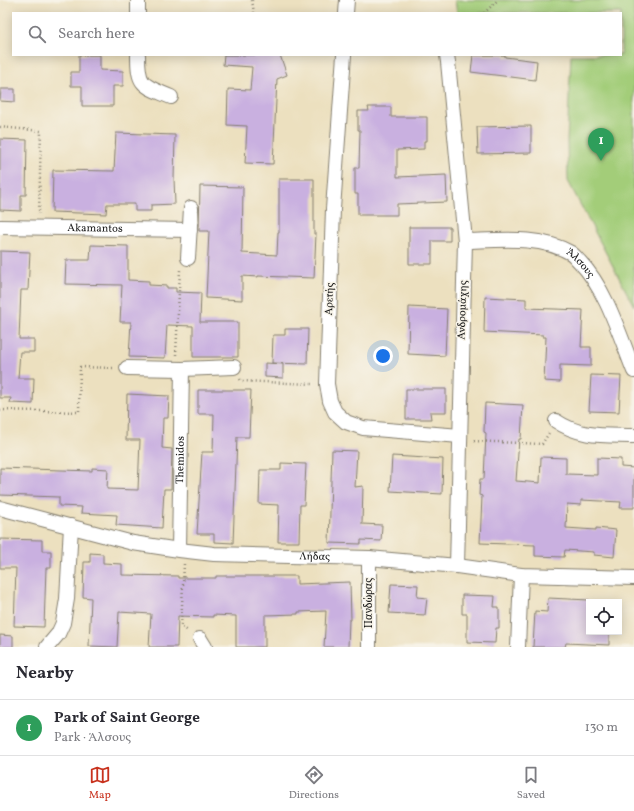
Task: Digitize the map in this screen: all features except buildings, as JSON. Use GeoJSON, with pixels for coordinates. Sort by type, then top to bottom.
{"type":"FeatureCollection","features":[{"type":"Feature","properties":{"kind":"street"},"geometry":{"type":"LineString","coordinates":[[138,0],[138,12]]}},
{"type":"Feature","properties":{"kind":"street"},"geometry":{"type":"LineString","coordinates":[[346,12],[347,0]]}},
{"type":"Feature","properties":{"kind":"street"},"geometry":{"type":"LineString","coordinates":[[138,56],[138,72],[141,81],[146,86],[171,97]]}},
{"type":"Feature","properties":{"kind":"street","name":"Αρετής"},"geometry":{"type":"LineString","coordinates":[[344,56],[333,209],[327,384],[330,401],[336,412],[346,422],[363,428],[460,439]]}},
{"type":"Feature","properties":{"kind":"street","name":"Ανδρομάχης"},"geometry":{"type":"LineString","coordinates":[[447,56],[466,241],[457,566]]}},
{"type":"Feature","properties":{"kind":"street"},"geometry":{"type":"LineString","coordinates":[[188,258],[191,208]]}},
{"type":"Feature","properties":{"kind":"street","name":"Akamantos"},"geometry":{"type":"LineString","coordinates":[[0,227],[190,230]]}},
{"type":"Feature","properties":{"kind":"street","name":"Άλσους"},"geometry":{"type":"LineString","coordinates":[[466,241],[525,240],[550,245],[572,254],[596,282],[615,322],[634,371]]}},
{"type":"Feature","properties":{"kind":"street"},"geometry":{"type":"LineString","coordinates":[[127,368],[178,369],[234,367]]}},
{"type":"Feature","properties":{"kind":"street","name":"Themidos"},"geometry":{"type":"LineString","coordinates":[[178,369],[182,551]]}},
{"type":"Feature","properties":{"kind":"street"},"geometry":{"type":"LineString","coordinates":[[556,421],[567,428],[589,434],[634,436]]}},
{"type":"Feature","properties":{"kind":"street","name":"Λήδας"},"geometry":{"type":"LineString","coordinates":[[0,508],[133,543],[182,551],[214,554],[369,558],[457,566],[521,575],[634,578]]}},
{"type":"Feature","properties":{"kind":"street"},"geometry":{"type":"LineString","coordinates":[[47,647],[58,634],[63,623],[67,599],[71,526]]}},
{"type":"Feature","properties":{"kind":"street","name":"Πανδώρας"},"geometry":{"type":"LineString","coordinates":[[369,558],[369,647]]}},
{"type":"Feature","properties":{"kind":"street"},"geometry":{"type":"LineString","coordinates":[[518,647],[521,575]]}},
{"type":"Feature","properties":{"kind":"path"},"geometry":{"type":"LineString","coordinates":[[252,0],[254,12]]}},
{"type":"Feature","properties":{"kind":"path"},"geometry":{"type":"LineString","coordinates":[[485,12],[498,0]]}},
{"type":"Feature","properties":{"kind":"path"},"geometry":{"type":"LineString","coordinates":[[0,127],[41,131],[39,228]]}},
{"type":"Feature","properties":{"kind":"path"},"geometry":{"type":"LineString","coordinates":[[178,369],[180,262],[188,258]]}},
{"type":"Feature","properties":{"kind":"path"},"geometry":{"type":"LineString","coordinates":[[0,410],[79,412],[80,367],[127,368]]}},
{"type":"Feature","properties":{"kind":"path"},"geometry":{"type":"LineString","coordinates":[[234,367],[241,381],[327,384]]}},
{"type":"Feature","properties":{"kind":"path"},"geometry":{"type":"LineString","coordinates":[[460,439],[542,444],[556,421]]}},
{"type":"Feature","properties":{"kind":"path"},"geometry":{"type":"LineString","coordinates":[[182,551],[181,626],[202,643]]}},
{"type":"Feature","properties":{"kind":"green space"},"geometry":{"type":"Polygon","coordinates":[[[455,0],[634,0],[634,306],[568,181],[567,142],[571,56],[622,56],[622,12],[457,12],[455,0]]]}},
{"type":"Feature","properties":{"kind":"place","name":"Park of Saint George"},"geometry":{"type":"Point","coordinates":[601,161]}}]}
